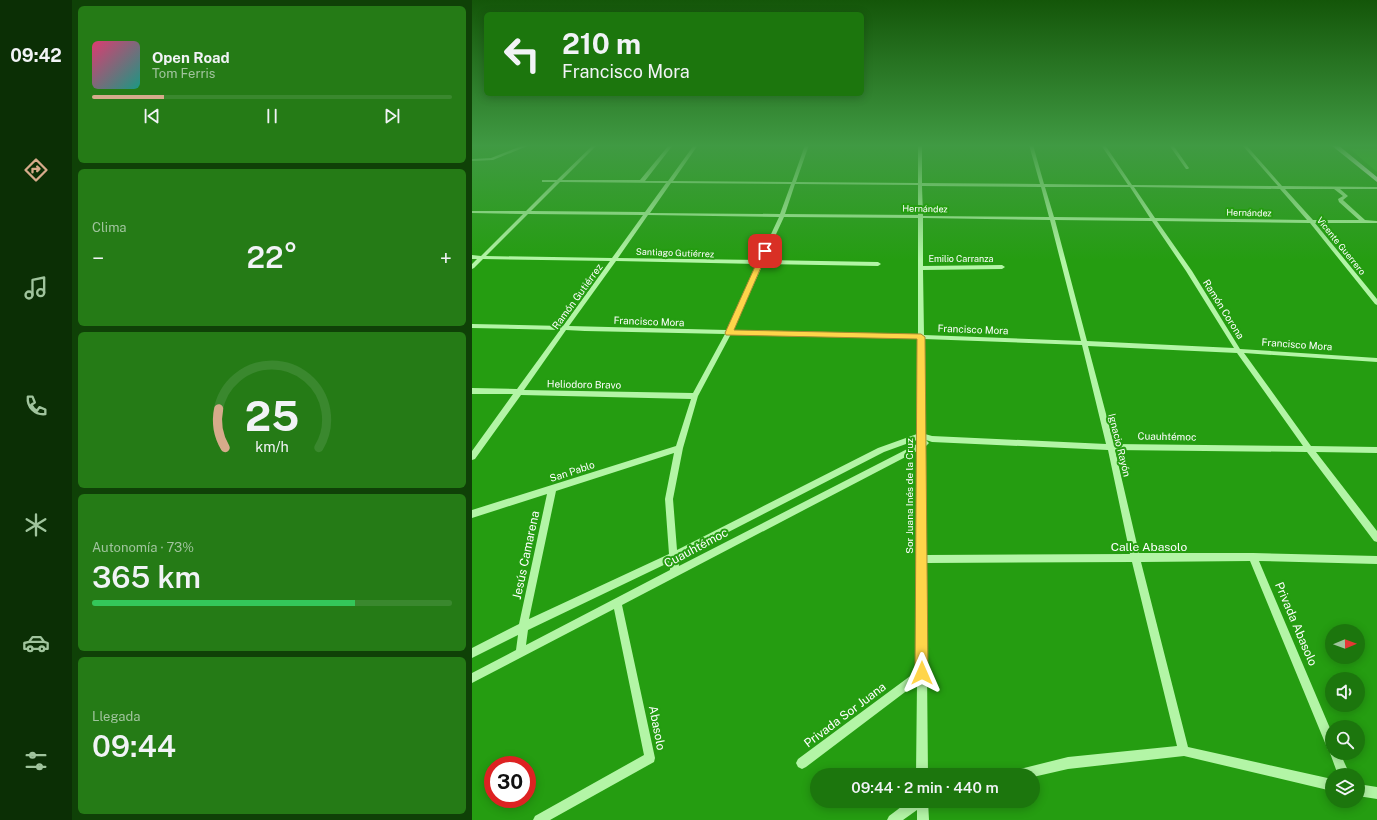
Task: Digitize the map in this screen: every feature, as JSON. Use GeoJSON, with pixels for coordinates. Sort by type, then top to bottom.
{"type":"FeatureCollection","features":[{"type":"Feature","properties":{"kind":"street"},"geometry":{"type":"LineString","coordinates":[[472,267],[556,183]]}},
{"type":"Feature","properties":{"kind":"street","name":"Ramón Gutiérrez"},"geometry":{"type":"LineString","coordinates":[[472,457],[668,183]]}},
{"type":"Feature","properties":{"kind":"street"},"geometry":{"type":"LineString","coordinates":[[675,572],[669,499],[679,448],[695,396],[729,333],[759,263],[782,215],[794,183]]}},
{"type":"Feature","properties":{"kind":"street"},"geometry":{"type":"LineString","coordinates":[[828,183],[1377,188]]}},
{"type":"Feature","properties":{"kind":"street","name":"Ramón Corona"},"geometry":{"type":"LineString","coordinates":[[1129,183],[1189,271],[1238,350],[1309,449],[1377,538]]}},
{"type":"Feature","properties":{"kind":"street","name":"Vicente Guerrero"},"geometry":{"type":"LineString","coordinates":[[1279,183],[1377,303]]}},
{"type":"Feature","properties":{"kind":"street","name":"Sor Juana Inés de la Cruz"},"geometry":{"type":"LineString","coordinates":[[920,184],[922,768]]}},
{"type":"Feature","properties":{"kind":"street","name":"Ignacio Rayón"},"geometry":{"type":"LineString","coordinates":[[1042,185],[1052,218],[1111,447],[1136,559],[1184,751]]}},
{"type":"Feature","properties":{"kind":"street"},"geometry":{"type":"LineString","coordinates":[[1336,188],[1346,196],[1340,199],[1340,201],[1363,222]]}},
{"type":"Feature","properties":{"kind":"street","name":"Hernández"},"geometry":{"type":"LineString","coordinates":[[472,212],[1377,222]]}},
{"type":"Feature","properties":{"kind":"street","name":"Santiago Gutiérrez"},"geometry":{"type":"LineString","coordinates":[[472,257],[878,264]]}},
{"type":"Feature","properties":{"kind":"street","name":"Emilio Carranza"},"geometry":{"type":"LineString","coordinates":[[920,268],[1002,267]]}},
{"type":"Feature","properties":{"kind":"street","name":"Francisco Mora"},"geometry":{"type":"LineString","coordinates":[[472,326],[921,337],[1084,343],[1238,350],[1377,360]]}},
{"type":"Feature","properties":{"kind":"street","name":"Heliodoro Bravo"},"geometry":{"type":"LineString","coordinates":[[472,391],[695,396]]}},
{"type":"Feature","properties":{"kind":"street","name":"Cuauhtémoc"},"geometry":{"type":"LineString","coordinates":[[472,653],[523,627],[674,556],[881,450],[921,441],[932,439],[1111,447],[1377,450]]}},
{"type":"Feature","properties":{"kind":"street","name":"Cuauhtémoc"},"geometry":{"type":"LineString","coordinates":[[472,678],[617,603],[921,441]]}},
{"type":"Feature","properties":{"kind":"street","name":"San Pablo"},"geometry":{"type":"LineString","coordinates":[[472,514],[679,448]]}},
{"type":"Feature","properties":{"kind":"street","name":"Jesús Camarena"},"geometry":{"type":"LineString","coordinates":[[521,653],[523,627],[552,489]]}},
{"type":"Feature","properties":{"kind":"street","name":"Calle Abasolo"},"geometry":{"type":"LineString","coordinates":[[922,560],[1254,557],[1377,560]]}},
{"type":"Feature","properties":{"kind":"street","name":"Privada Abasolo"},"geometry":{"type":"LineString","coordinates":[[1254,557],[1325,729]]}},
{"type":"Feature","properties":{"kind":"street","name":"Abasolo"},"geometry":{"type":"LineString","coordinates":[[538,820],[650,758],[617,603]]}},
{"type":"Feature","properties":{"kind":"street","name":"Privada Sor Juana"},"geometry":{"type":"LineString","coordinates":[[802,763],[922,673]]}},
{"type":"Feature","properties":{"kind":"street"},"geometry":{"type":"LineString","coordinates":[[1040,770],[1068,763],[1184,751],[1325,783]]}},
{"type":"Feature","properties":{"kind":"street"},"geometry":{"type":"LineString","coordinates":[[1365,791],[1377,792]]}},
{"type":"Feature","properties":{"kind":"street"},"geometry":{"type":"LineString","coordinates":[[893,820],[922,808]]}},
{"type":"Feature","properties":{"kind":"route"},"geometry":{"type":"LineString","coordinates":[[765,251],[729,333],[921,337],[922,673]]}}]}
